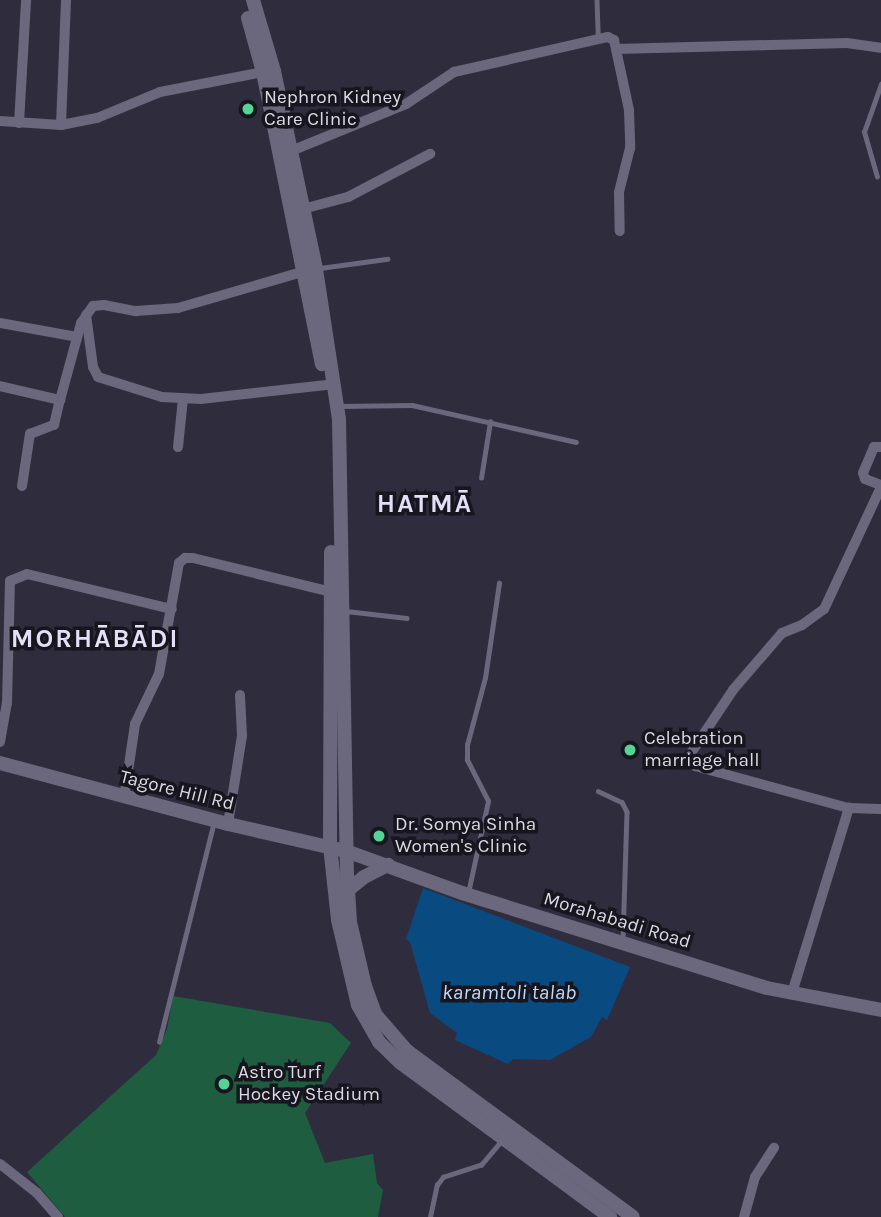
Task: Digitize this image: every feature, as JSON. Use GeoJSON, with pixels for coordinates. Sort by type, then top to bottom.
{"type":"FeatureCollection","features":[{"type":"Feature","properties":{"kind":"main road"},"geometry":{"type":"LineString","coordinates":[[243,0],[297,210],[337,406],[346,851],[350,922],[365,986],[376,1014],[407,1051],[633,1217]]}},
{"type":"Feature","properties":{"kind":"main road"},"geometry":{"type":"LineString","coordinates":[[253,0],[274,71],[290,151],[297,210]]}},
{"type":"Feature","properties":{"kind":"main road"},"geometry":{"type":"LineString","coordinates":[[310,270],[331,419],[330,846],[350,981],[367,1026],[401,1063],[610,1217]]}},
{"type":"Feature","properties":{"kind":"main road","name":"Tagore Hill Rd"},"geometry":{"type":"LineString","coordinates":[[0,763],[124,798],[346,851]]}},
{"type":"Feature","properties":{"kind":"main road","name":"Morahabadi Road"},"geometry":{"type":"LineString","coordinates":[[346,851],[468,895],[767,988],[881,1010]]}},
{"type":"Feature","properties":{"kind":"main road"},"geometry":{"type":"LineString","coordinates":[[348,890],[364,877],[388,865]]}},
{"type":"Feature","properties":{"kind":"street"},"geometry":{"type":"LineString","coordinates":[[19,123],[26,0]]}},
{"type":"Feature","properties":{"kind":"street"},"geometry":{"type":"LineString","coordinates":[[61,125],[66,0]]}},
{"type":"Feature","properties":{"kind":"street"},"geometry":{"type":"LineString","coordinates":[[290,151],[406,104],[454,72],[598,38],[614,40],[629,110],[630,148],[619,191],[620,231]]}},
{"type":"Feature","properties":{"kind":"street"},"geometry":{"type":"LineString","coordinates":[[616,49],[846,43],[881,48]]}},
{"type":"Feature","properties":{"kind":"street"},"geometry":{"type":"LineString","coordinates":[[0,121],[61,125],[97,118],[160,92],[263,72]]}},
{"type":"Feature","properties":{"kind":"street"},"geometry":{"type":"LineString","coordinates":[[297,210],[348,197],[429,153]]}},
{"type":"Feature","properties":{"kind":"street"},"geometry":{"type":"LineString","coordinates":[[22,486],[30,434],[54,425],[77,337],[85,314],[93,306],[104,305],[136,311],[178,309],[310,270]]}},
{"type":"Feature","properties":{"kind":"street"},"geometry":{"type":"LineString","coordinates":[[85,314],[93,367],[98,377],[162,397],[183,399],[326,386]]}},
{"type":"Feature","properties":{"kind":"street"},"geometry":{"type":"LineString","coordinates":[[0,323],[77,337]]}},
{"type":"Feature","properties":{"kind":"street"},"geometry":{"type":"LineString","coordinates":[[0,386],[60,400]]}},
{"type":"Feature","properties":{"kind":"street"},"geometry":{"type":"LineString","coordinates":[[178,447],[183,399]]}},
{"type":"Feature","properties":{"kind":"street"},"geometry":{"type":"LineString","coordinates":[[881,447],[874,447],[863,473],[865,479],[881,486],[824,609],[802,625],[782,634],[733,690],[690,756],[695,766],[849,808],[881,809]]}},
{"type":"Feature","properties":{"kind":"street"},"geometry":{"type":"LineString","coordinates":[[124,798],[135,724],[159,674],[178,563],[184,558],[331,592]]}},
{"type":"Feature","properties":{"kind":"street"},"geometry":{"type":"LineString","coordinates":[[0,742],[7,704],[10,581],[26,574],[172,609]]}},
{"type":"Feature","properties":{"kind":"street"},"geometry":{"type":"LineString","coordinates":[[221,822],[243,736],[240,695]]}},
{"type":"Feature","properties":{"kind":"street"},"geometry":{"type":"LineString","coordinates":[[792,993],[849,808]]}},
{"type":"Feature","properties":{"kind":"street"},"geometry":{"type":"LineString","coordinates":[[744,1217],[755,1177],[774,1148]]}},
{"type":"Feature","properties":{"kind":"street"},"geometry":{"type":"LineString","coordinates":[[0,1164],[37,1193],[58,1217]]}},
{"type":"Feature","properties":{"kind":"lane"},"geometry":{"type":"LineString","coordinates":[[597,0],[598,38]]}},
{"type":"Feature","properties":{"kind":"lane"},"geometry":{"type":"LineString","coordinates":[[877,177],[864,132],[881,84]]}},
{"type":"Feature","properties":{"kind":"lane"},"geometry":{"type":"LineString","coordinates":[[310,270],[387,259]]}},
{"type":"Feature","properties":{"kind":"lane"},"geometry":{"type":"LineString","coordinates":[[337,406],[412,405],[576,442]]}},
{"type":"Feature","properties":{"kind":"lane"},"geometry":{"type":"LineString","coordinates":[[481,478],[490,422]]}},
{"type":"Feature","properties":{"kind":"lane"},"geometry":{"type":"LineString","coordinates":[[468,895],[488,801],[466,753],[485,678],[499,583]]}},
{"type":"Feature","properties":{"kind":"lane"},"geometry":{"type":"LineString","coordinates":[[342,610],[407,618]]}},
{"type":"Feature","properties":{"kind":"lane"},"geometry":{"type":"LineString","coordinates":[[598,791],[622,802],[627,811],[623,943]]}},
{"type":"Feature","properties":{"kind":"lane"},"geometry":{"type":"LineString","coordinates":[[159,1042],[221,822]]}},
{"type":"Feature","properties":{"kind":"lane"},"geometry":{"type":"LineString","coordinates":[[430,1217],[437,1185],[443,1177],[481,1165],[503,1136]]}},
{"type":"Feature","properties":{"kind":"green space","name":"Astro Turf Hockey Stadium"},"geometry":{"type":"Polygon","coordinates":[[[173,996],[330,1023],[351,1043],[305,1113],[325,1163],[373,1154],[377,1183],[383,1190],[378,1217],[65,1217],[27,1172],[156,1055],[167,1029],[173,996]]]}},
{"type":"Feature","properties":{"kind":"water","name":"karamtoli talab"},"geometry":{"type":"Polygon","coordinates":[[[423,888],[630,967],[607,1020],[602,1017],[591,1037],[550,1060],[513,1059],[508,1064],[455,1040],[457,1033],[430,1013],[410,942],[406,939],[423,888]]]}},
{"type":"Feature","properties":{"kind":"place","name":"Nephron Kidney Care Clinic"},"geometry":{"type":"Point","coordinates":[248,109]}},
{"type":"Feature","properties":{"kind":"place","name":"Celebration marriage hall"},"geometry":{"type":"Point","coordinates":[630,750]}},
{"type":"Feature","properties":{"kind":"place","name":"Dr. Somya Sinha Women's Clinic"},"geometry":{"type":"Point","coordinates":[379,836]}},
{"type":"Feature","properties":{"kind":"place","name":"Astro Turf Hockey Stadium"},"geometry":{"type":"Point","coordinates":[224,1084]}},
{"type":"Feature","properties":{"kind":"district","name":"HATMĀ"},"geometry":{"type":"Point","coordinates":[425,504]}},
{"type":"Feature","properties":{"kind":"district","name":"MORHĀBĀDI"},"geometry":{"type":"Point","coordinates":[95,639]}}]}
